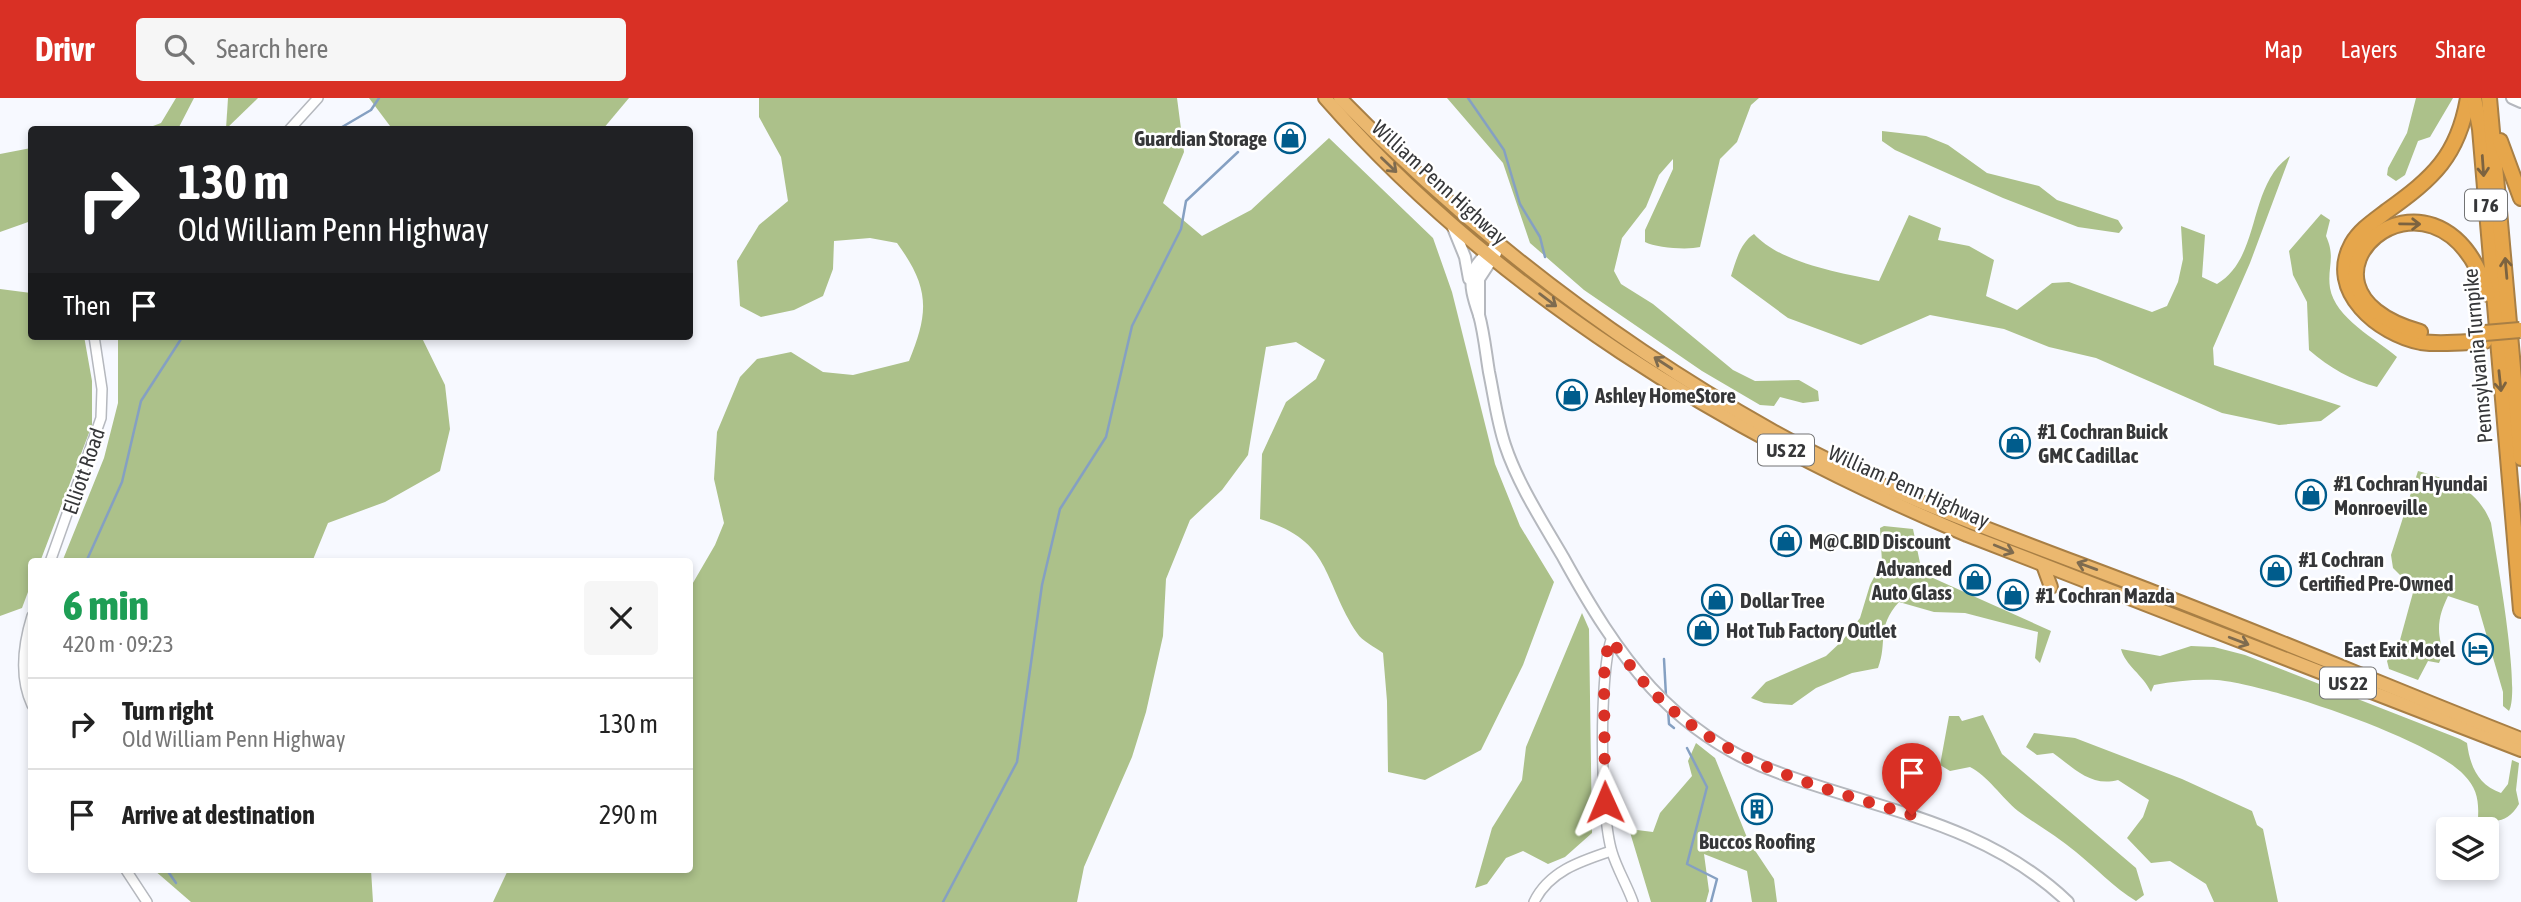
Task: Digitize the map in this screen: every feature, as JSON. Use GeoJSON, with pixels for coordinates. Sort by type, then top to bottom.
{"type":"FeatureCollection","features":[{"type":"Feature","properties":{"kind":"highway","name":"William Penn Highway"},"geometry":{"type":"LineString","coordinates":[[1325,98],[1377,154],[1491,255],[1604,340],[1739,424],[1886,499],[2043,565],[2521,750]]}},
{"type":"Feature","properties":{"kind":"highway","name":"William Penn Highway"},"geometry":{"type":"LineString","coordinates":[[1340,98],[1430,185],[1500,244],[1576,303],[1649,354],[1757,422],[1850,471],[1922,504],[2273,638],[2521,739]]}},
{"type":"Feature","properties":{"kind":"highway"},"geometry":{"type":"LineString","coordinates":[[2468,98],[2457,137],[2443,164],[2418,189],[2359,235],[2347,255],[2348,286],[2356,302],[2369,316],[2393,332],[2429,343],[2520,334]]}},
{"type":"Feature","properties":{"kind":"highway","name":"Pennsylvania Turnpike"},"geometry":{"type":"LineString","coordinates":[[2474,98],[2480,129],[2521,610]]}},
{"type":"Feature","properties":{"kind":"highway","name":"Pennsylvania Turnpike"},"geometry":{"type":"LineString","coordinates":[[2489,98],[2521,458]]}},
{"type":"Feature","properties":{"kind":"highway"},"geometry":{"type":"LineString","coordinates":[[2492,116],[2521,198]]}},
{"type":"Feature","properties":{"kind":"highway"},"geometry":{"type":"LineString","coordinates":[[2485,337],[2430,334],[2389,319],[2370,302],[2361,289],[2357,271],[2360,253],[2372,236],[2389,226],[2409,223],[2437,229],[2456,242],[2473,263],[2494,313]]}},
{"type":"Feature","properties":{"kind":"highway"},"geometry":{"type":"LineString","coordinates":[[2043,565],[2051,587],[2071,576]]}},
{"type":"Feature","properties":{"kind":"main road"},"geometry":{"type":"LineString","coordinates":[[2512,98],[2521,102]]}},
{"type":"Feature","properties":{"kind":"main road"},"geometry":{"type":"LineString","coordinates":[[1449,219],[1462,246],[1472,302],[1479,315]]}},
{"type":"Feature","properties":{"kind":"main road"},"geometry":{"type":"LineString","coordinates":[[1470,284],[1473,272],[1500,244]]}},
{"type":"Feature","properties":{"kind":"main road"},"geometry":{"type":"LineString","coordinates":[[1491,255],[1479,279],[1479,315],[1499,426],[1509,458],[1611,640],[1658,697],[1679,715],[1743,757],[1778,773],[1977,838],[2011,857],[2068,902]]}},
{"type":"Feature","properties":{"kind":"street"},"geometry":{"type":"LineString","coordinates":[[293,126],[318,98]]}},
{"type":"Feature","properties":{"kind":"street","name":"Elliott Road"},"geometry":{"type":"LineString","coordinates":[[51,558],[101,418],[102,389],[95,340]]}},
{"type":"Feature","properties":{"kind":"street"},"geometry":{"type":"LineString","coordinates":[[28,633],[23,655],[28,683]]}},
{"type":"Feature","properties":{"kind":"street"},"geometry":{"type":"LineString","coordinates":[[1611,640],[1605,657],[1604,678],[1606,817],[1611,851],[1633,902]]}},
{"type":"Feature","properties":{"kind":"street"},"geometry":{"type":"LineString","coordinates":[[1534,902],[1562,870],[1611,851]]}},
{"type":"Feature","properties":{"kind":"street"},"geometry":{"type":"LineString","coordinates":[[129,873],[147,902]]}},
{"type":"Feature","properties":{"kind":"green space"},"geometry":{"type":"Polygon","coordinates":[[[176,98],[194,98],[180,126],[153,126],[161,123],[176,98]]]}},
{"type":"Feature","properties":{"kind":"green space"},"geometry":{"type":"Polygon","coordinates":[[[228,98],[258,98],[229,126],[226,126],[228,98]]]}},
{"type":"Feature","properties":{"kind":"green space"},"geometry":{"type":"Polygon","coordinates":[[[369,98],[629,98],[606,126],[390,126],[369,98]]]}},
{"type":"Feature","properties":{"kind":"green space"},"geometry":{"type":"Polygon","coordinates":[[[759,98],[1177,98],[1184,152],[1163,203],[1202,236],[1251,210],[1329,138],[1433,238],[1452,292],[1495,464],[1520,526],[1554,582],[1523,665],[1481,750],[1425,780],[1388,772],[1383,653],[1357,633],[1314,551],[1284,528],[1260,519],[1262,454],[1286,402],[1316,379],[1325,360],[1296,342],[1266,347],[1248,455],[1222,490],[1190,520],[1166,579],[1163,636],[1146,712],[1132,757],[1084,867],[1077,902],[493,902],[507,873],[693,873],[693,583],[715,545],[724,523],[714,479],[717,432],[740,377],[757,359],[791,352],[823,372],[853,375],[909,361],[916,344],[923,314],[921,287],[897,243],[870,238],[834,241],[833,269],[823,296],[794,310],[761,317],[740,306],[737,261],[759,225],[788,201],[781,157],[759,117],[759,98]]]}},
{"type":"Feature","properties":{"kind":"green space"},"geometry":{"type":"Polygon","coordinates":[[[1447,98],[1759,98],[1751,105],[1737,142],[1720,159],[1700,247],[1672,248],[1645,242],[1645,230],[1673,169],[1673,159],[1659,175],[1646,207],[1622,238],[1614,271],[1621,284],[1653,304],[1733,370],[1755,381],[1799,380],[1818,391],[1819,401],[1803,403],[1780,397],[1774,406],[1760,405],[1702,371],[1584,290],[1530,243],[1503,163],[1447,98]]]}},
{"type":"Feature","properties":{"kind":"green space"},"geometry":{"type":"Polygon","coordinates":[[[2416,98],[2453,98],[2430,137],[2418,141],[2405,175],[2396,181],[2387,175],[2388,168],[2407,133],[2416,98]]]}},
{"type":"Feature","properties":{"kind":"green space"},"geometry":{"type":"Polygon","coordinates":[[[1882,131],[1926,136],[1948,145],[1987,173],[2039,186],[2057,200],[2118,220],[2123,228],[2119,233],[2078,227],[2003,198],[1895,150],[1882,141],[1882,131]]]}},
{"type":"Feature","properties":{"kind":"green space"},"geometry":{"type":"Polygon","coordinates":[[[28,149],[28,222],[0,232],[0,154],[28,149]]]}},
{"type":"Feature","properties":{"kind":"green space"},"geometry":{"type":"Polygon","coordinates":[[[2290,156],[2250,263],[2213,348],[2214,365],[2341,406],[2321,421],[2279,425],[2222,413],[2096,358],[2049,347],[2004,329],[1930,315],[1861,345],[1788,318],[1731,276],[1742,247],[1754,234],[1765,244],[1795,260],[1879,281],[1909,215],[1941,228],[1938,240],[1969,246],[1994,260],[1986,296],[2017,310],[2052,283],[2069,282],[2152,312],[2167,306],[2178,282],[2183,259],[2181,226],[2205,235],[2202,277],[2217,284],[2231,272],[2241,257],[2267,184],[2276,169],[2290,156]]]}},
{"type":"Feature","properties":{"kind":"green space"},"geometry":{"type":"Polygon","coordinates":[[[2321,214],[2330,220],[2326,236],[2331,257],[2329,281],[2333,299],[2348,318],[2397,357],[2377,387],[2341,373],[2309,350],[2307,302],[2293,275],[2289,251],[2321,214]]]}},
{"type":"Feature","properties":{"kind":"green space"},"geometry":{"type":"Polygon","coordinates":[[[0,289],[28,293],[28,340],[85,340],[92,381],[92,425],[42,558],[28,558],[28,592],[22,608],[0,616],[0,289]]]}},
{"type":"Feature","properties":{"kind":"green space"},"geometry":{"type":"Polygon","coordinates":[[[118,340],[423,340],[445,385],[450,429],[440,471],[385,502],[328,523],[314,558],[64,558],[104,458],[118,403],[118,340]]]}},
{"type":"Feature","properties":{"kind":"green space"},"geometry":{"type":"Polygon","coordinates":[[[2418,471],[2442,478],[2471,494],[2491,523],[2510,650],[2512,698],[2509,711],[2503,706],[2503,692],[2478,606],[2448,596],[2439,624],[2441,659],[2439,663],[2428,661],[2418,680],[2389,669],[2387,661],[2400,640],[2414,589],[2393,568],[2391,555],[2418,471]]]}},
{"type":"Feature","properties":{"kind":"green space"},"geometry":{"type":"Polygon","coordinates":[[[1884,526],[1913,529],[1921,568],[1933,578],[2051,631],[2040,663],[2035,658],[2038,632],[1965,613],[1934,612],[1899,602],[1887,619],[1878,668],[1852,673],[1816,688],[1792,705],[1764,703],[1751,698],[1766,682],[1826,656],[1843,640],[1860,618],[1870,585],[1882,562],[1880,528],[1884,526]]]}},
{"type":"Feature","properties":{"kind":"green space"},"geometry":{"type":"Polygon","coordinates":[[[1582,613],[1589,629],[1592,833],[1565,857],[1548,864],[1523,851],[1506,858],[1487,884],[1475,888],[1492,828],[1522,780],[1526,747],[1582,613]]]}},
{"type":"Feature","properties":{"kind":"green space"},"geometry":{"type":"Polygon","coordinates":[[[2191,646],[2214,647],[2245,655],[2460,739],[2467,743],[2476,774],[2486,785],[2501,793],[2508,784],[2512,760],[2519,763],[2516,790],[2519,804],[2502,820],[2499,820],[2499,817],[2478,817],[2477,800],[2472,785],[2446,761],[2385,730],[2272,691],[2217,680],[2154,685],[2151,692],[2126,660],[2121,649],[2160,656],[2191,646]]]}},
{"type":"Feature","properties":{"kind":"green space"},"geometry":{"type":"Polygon","coordinates":[[[1983,715],[2002,754],[2136,868],[2144,895],[2136,901],[2120,890],[2069,847],[2018,811],[1970,767],[1950,771],[1940,765],[1949,716],[1959,716],[1962,721],[1983,715]]]}},
{"type":"Feature","properties":{"kind":"green space"},"geometry":{"type":"Polygon","coordinates":[[[2034,733],[2075,738],[2182,779],[2252,811],[2257,825],[2263,829],[2278,902],[2214,902],[2206,884],[2170,861],[2151,863],[2127,838],[2143,817],[2149,800],[2118,780],[2108,782],[2091,779],[2053,753],[2037,755],[2026,747],[2034,733]]]}},
{"type":"Feature","properties":{"kind":"green space"},"geometry":{"type":"Polygon","coordinates":[[[1696,743],[1715,758],[1748,840],[1774,879],[1777,902],[1752,902],[1747,871],[1704,854],[1709,891],[1706,902],[1651,902],[1629,829],[1653,832],[1660,813],[1692,776],[1688,761],[1696,743]]]}},
{"type":"Feature","properties":{"kind":"green space"},"geometry":{"type":"Polygon","coordinates":[[[157,873],[371,873],[373,902],[191,902],[157,873]]]}},
{"type":"Feature","properties":{"kind":"waterway"},"geometry":{"type":"LineString","coordinates":[[344,126],[371,110],[379,98]]}},
{"type":"Feature","properties":{"kind":"waterway"},"geometry":{"type":"LineString","coordinates":[[1468,98],[1504,150],[1520,204],[1540,237],[1545,257]]}},
{"type":"Feature","properties":{"kind":"waterway"},"geometry":{"type":"LineString","coordinates":[[943,902],[1017,762],[1042,585],[1060,509],[1106,437],[1132,326],[1181,229],[1186,201],[1238,152]]}},
{"type":"Feature","properties":{"kind":"waterway"},"geometry":{"type":"LineString","coordinates":[[88,558],[122,482],[141,401],[180,340]]}},
{"type":"Feature","properties":{"kind":"waterway"},"geometry":{"type":"LineString","coordinates":[[1664,659],[1666,696]]}},
{"type":"Feature","properties":{"kind":"waterway"},"geometry":{"type":"LineString","coordinates":[[1668,709],[1669,724],[1674,728]]}},
{"type":"Feature","properties":{"kind":"waterway"},"geometry":{"type":"LineString","coordinates":[[1687,748],[1707,787],[1687,864],[1717,879],[1711,902]]}},
{"type":"Feature","properties":{"kind":"waterway"},"geometry":{"type":"LineString","coordinates":[[169,873],[176,883]]}},
{"type":"Feature","properties":{"kind":"place","name":"Guardian Storage"},"geometry":{"type":"Point","coordinates":[1290,138]}},
{"type":"Feature","properties":{"kind":"place","name":"Ashley HomeStore"},"geometry":{"type":"Point","coordinates":[1572,395]}},
{"type":"Feature","properties":{"kind":"place","name":"#1 Cochran Buick GMC Cadillac"},"geometry":{"type":"Point","coordinates":[2015,443]}},
{"type":"Feature","properties":{"kind":"place","name":"#1 Cochran Hyundai Monroeville"},"geometry":{"type":"Point","coordinates":[2311,495]}},
{"type":"Feature","properties":{"kind":"place","name":"M@C.BID Discount"},"geometry":{"type":"Point","coordinates":[1786,541]}},
{"type":"Feature","properties":{"kind":"place","name":"#1 Cochran Certified Pre-Owned"},"geometry":{"type":"Point","coordinates":[2276,571]}},
{"type":"Feature","properties":{"kind":"place","name":"Advanced Auto Glass"},"geometry":{"type":"Point","coordinates":[1975,580]}},
{"type":"Feature","properties":{"kind":"place","name":"#1 Cochran Mazda"},"geometry":{"type":"Point","coordinates":[2013,595]}},
{"type":"Feature","properties":{"kind":"place","name":"Dollar Tree"},"geometry":{"type":"Point","coordinates":[1717,600]}},
{"type":"Feature","properties":{"kind":"place","name":"Hot Tub Factory Outlet"},"geometry":{"type":"Point","coordinates":[1703,630]}},
{"type":"Feature","properties":{"kind":"place","name":"East Exit Motel"},"geometry":{"type":"Point","coordinates":[2478,649]}},
{"type":"Feature","properties":{"kind":"place","name":"Buccos Roofing"},"geometry":{"type":"Point","coordinates":[1757,809]}},
{"type":"Feature","properties":{"kind":"route"},"geometry":{"type":"LineString","coordinates":[[1605,802],[1604,678],[1605,657],[1611,640],[1658,697],[1679,715],[1743,757],[1778,773],[1912,815]]}}]}
